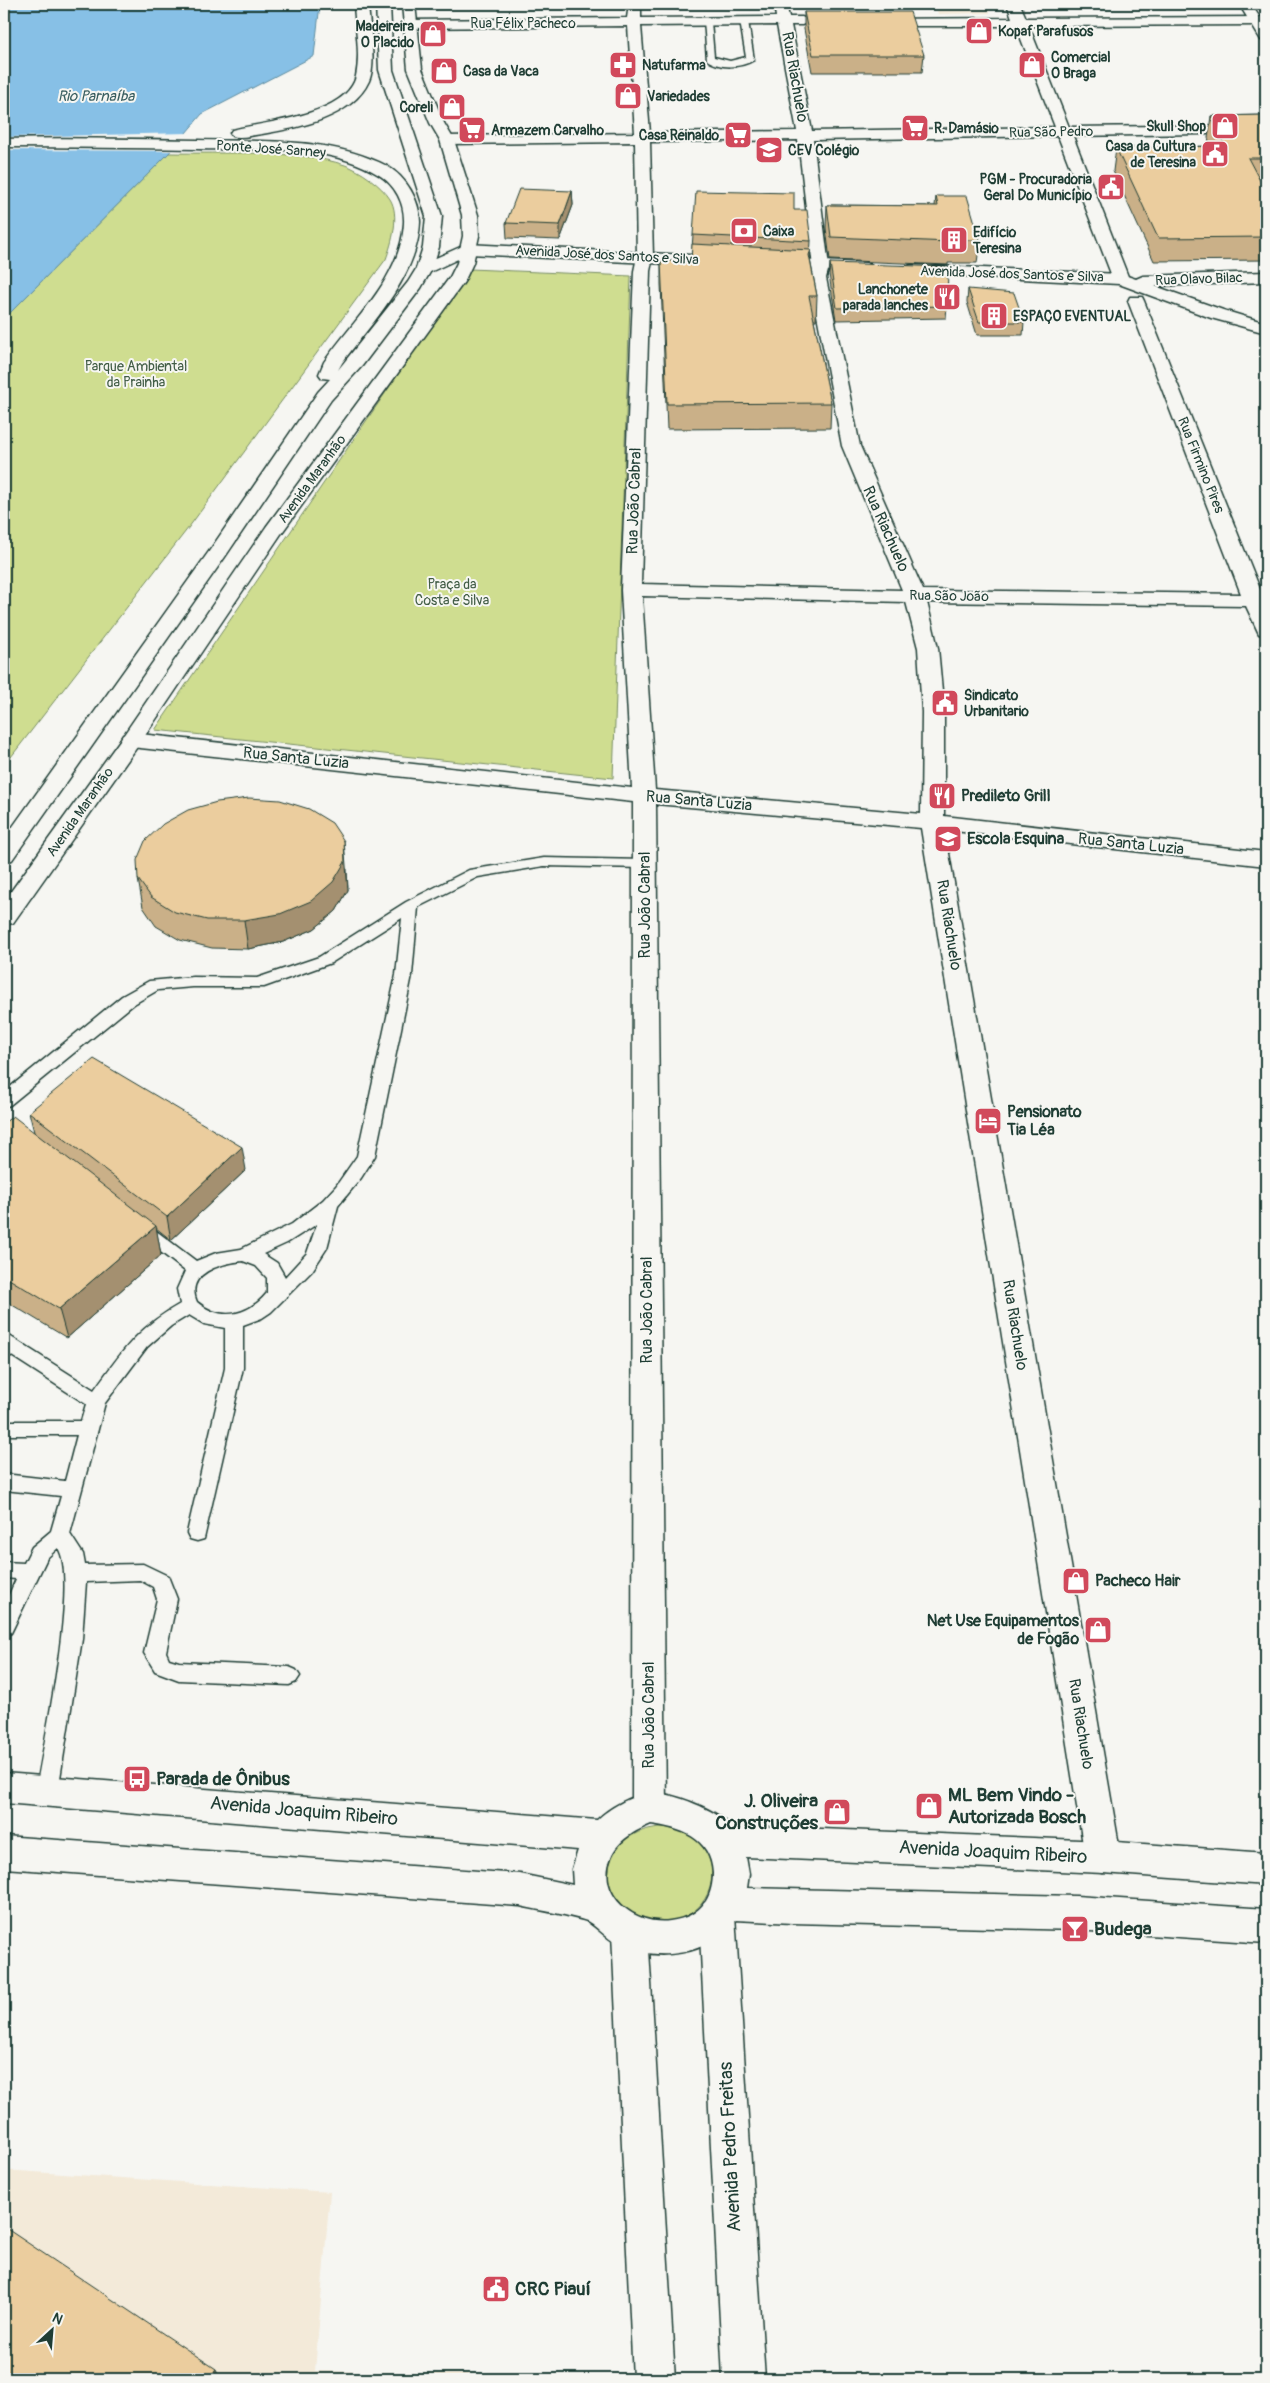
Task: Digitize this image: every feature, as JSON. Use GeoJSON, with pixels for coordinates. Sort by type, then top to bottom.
{"type":"FeatureCollection","features":[{"type":"Feature","properties":{"kind":"street"},"geometry":{"type":"LineString","coordinates":[[4,855],[218,553],[324,396],[356,362],[392,316],[424,269],[431,247],[434,216],[429,194],[386,70],[382,4]]}},
{"type":"Feature","properties":{"kind":"street","name":"Avenida Maranhão"},"geometry":{"type":"LineString","coordinates":[[4,918],[131,740],[274,532],[458,278],[461,256],[471,236],[470,215],[447,140],[437,123],[415,69],[408,4]]}},
{"type":"Feature","properties":{"kind":"street","name":"Rua João Cabral"},"geometry":{"type":"LineString","coordinates":[[635,4],[634,22],[643,137],[643,264],[631,590],[644,796],[649,1808]]}},
{"type":"Feature","properties":{"kind":"street","name":"Rua Riachuelo"},"geometry":{"type":"LineString","coordinates":[[780,4],[805,135],[820,272],[851,446],[915,596],[928,648],[932,681],[932,822],[1103,1857]]}},
{"type":"Feature","properties":{"kind":"street"},"geometry":{"type":"LineString","coordinates":[[1014,4],[1126,280]]}},
{"type":"Feature","properties":{"kind":"street"},"geometry":{"type":"LineString","coordinates":[[1245,4],[1261,22],[1266,37]]}},
{"type":"Feature","properties":{"kind":"street","name":"Ponte José Sarney"},"geometry":{"type":"LineString","coordinates":[[93,142],[251,132],[299,122],[320,114],[348,97],[362,81],[364,74],[361,7]]}},
{"type":"Feature","properties":{"kind":"street","name":"Rua Félix Pacheco"},"geometry":{"type":"LineString","coordinates":[[409,24],[814,21]]}},
{"type":"Feature","properties":{"kind":"street"},"geometry":{"type":"LineString","coordinates":[[863,22],[1261,22]]}},
{"type":"Feature","properties":{"kind":"street","name":"Rua São Pedro"},"geometry":{"type":"LineString","coordinates":[[447,140],[1266,129]]}},
{"type":"Feature","properties":{"kind":"street","name":"Ponte José Sarney"},"geometry":{"type":"LineString","coordinates":[[4,143],[93,142],[306,149],[348,157],[384,170],[397,181],[409,203],[412,229],[402,262],[394,279],[333,362],[326,378],[324,396]]}},
{"type":"Feature","properties":{"kind":"street","name":"Avenida José dos Santos e Silva"},"geometry":{"type":"LineString","coordinates":[[431,247],[461,256],[741,269]]}},
{"type":"Feature","properties":{"kind":"street","name":"Avenida José dos Santos e Silva"},"geometry":{"type":"LineString","coordinates":[[424,269],[461,256]]}},
{"type":"Feature","properties":{"kind":"street","name":"Avenida José dos Santos e Silva"},"geometry":{"type":"LineString","coordinates":[[761,270],[1126,280],[1224,316],[1266,328]]}},
{"type":"Feature","properties":{"kind":"street","name":"Avenida José dos Santos e Silva"},"geometry":{"type":"LineString","coordinates":[[889,275],[1045,288],[1120,298],[1266,340]]}},
{"type":"Feature","properties":{"kind":"street","name":"Rua Olavo Bilac"},"geometry":{"type":"LineString","coordinates":[[1126,280],[1266,277]]}},
{"type":"Feature","properties":{"kind":"street","name":"Rua Firmino Pires"},"geometry":{"type":"LineString","coordinates":[[1120,298],[1260,600],[1266,630]]}},
{"type":"Feature","properties":{"kind":"street","name":"Rua São João"},"geometry":{"type":"LineString","coordinates":[[631,590],[1260,600]]}},
{"type":"Feature","properties":{"kind":"street","name":"Rua Santa Luzia"},"geometry":{"type":"LineString","coordinates":[[131,740],[644,796],[932,822],[1266,859]]}},
{"type":"Feature","properties":{"kind":"street","name":"Avenida Joaquim Ribeiro"},"geometry":{"type":"LineString","coordinates":[[4,1788],[604,1836]]}},
{"type":"Feature","properties":{"kind":"street"},"geometry":{"type":"LineString","coordinates":[[649,1808],[684,1815],[704,1825],[720,1840],[729,1857],[732,1877],[729,1896],[711,1922],[680,1937],[655,1939],[630,1933],[610,1920],[597,1905],[591,1887],[590,1869],[594,1852],[604,1836],[620,1822],[649,1808]]}},
{"type":"Feature","properties":{"kind":"street","name":"Avenida Joaquim Ribeiro"},"geometry":{"type":"LineString","coordinates":[[720,1840],[1103,1857],[1266,1869]]}},
{"type":"Feature","properties":{"kind":"street"},"geometry":{"type":"LineString","coordinates":[[4,1852],[520,1890],[601,1908]]}},
{"type":"Feature","properties":{"kind":"street"},"geometry":{"type":"LineString","coordinates":[[721,1909],[792,1907],[1076,1913],[1266,1926]]}},
{"type":"Feature","properties":{"kind":"street","name":"Avenida Pedro Freitas"},"geometry":{"type":"LineString","coordinates":[[721,1909],[744,2379]]}},
{"type":"Feature","properties":{"kind":"street"},"geometry":{"type":"LineString","coordinates":[[630,1933],[654,2379]]}},
{"type":"Feature","properties":{"kind":"lane"},"geometry":{"type":"LineString","coordinates":[[707,22],[710,58],[713,61],[721,62],[743,62],[750,58],[744,22]]}},
{"type":"Feature","properties":{"kind":"lane"},"geometry":{"type":"LineString","coordinates":[[4,1101],[128,1000],[155,985],[193,982],[258,983],[325,960],[411,905],[474,874],[544,862],[645,864]]}},
{"type":"Feature","properties":{"kind":"lane"},"geometry":{"type":"LineString","coordinates":[[243,1255],[286,1237],[330,1206],[353,1179],[366,1156],[404,975],[411,905]]}},
{"type":"Feature","properties":{"kind":"lane"},"geometry":{"type":"LineString","coordinates":[[275,1296],[278,1282],[273,1269],[261,1260],[243,1255],[226,1256],[210,1261],[196,1270],[188,1281],[186,1294],[190,1306],[201,1315],[216,1320],[234,1321],[251,1317],[266,1308],[275,1296],[318,1253],[326,1232],[330,1206]]}},
{"type":"Feature","properties":{"kind":"lane"},"geometry":{"type":"LineString","coordinates":[[127,1217],[196,1270]]}},
{"type":"Feature","properties":{"kind":"lane"},"geometry":{"type":"LineString","coordinates":[[4,1627],[39,1553],[60,1534],[96,1401],[140,1342],[164,1321],[190,1306]]}},
{"type":"Feature","properties":{"kind":"lane"},"geometry":{"type":"LineString","coordinates":[[197,1532],[234,1368],[234,1321]]}},
{"type":"Feature","properties":{"kind":"lane"},"geometry":{"type":"LineString","coordinates":[[4,1342],[96,1401]]}},
{"type":"Feature","properties":{"kind":"lane"},"geometry":{"type":"LineString","coordinates":[[4,1428],[89,1428]]}},
{"type":"Feature","properties":{"kind":"lane"},"geometry":{"type":"LineString","coordinates":[[4,1482],[72,1490]]}},
{"type":"Feature","properties":{"kind":"lane"},"geometry":{"type":"LineString","coordinates":[[47,1791],[72,1639],[76,1574],[73,1554],[60,1534]]}},
{"type":"Feature","properties":{"kind":"lane"},"geometry":{"type":"LineString","coordinates":[[4,1570],[29,1572]]}},
{"type":"Feature","properties":{"kind":"lane"},"geometry":{"type":"LineString","coordinates":[[76,1574],[143,1572],[161,1582],[167,1599],[155,1652],[162,1665],[179,1671],[289,1676]]}},
{"type":"Feature","properties":{"kind":"shaded area"},"geometry":{"type":"Polygon","coordinates":[[[935,4],[987,4],[990,13],[938,14],[935,4]]]}},
{"type":"Feature","properties":{"kind":"shaded area"},"geometry":{"type":"Polygon","coordinates":[[[4,2170],[330,2192],[315,2371],[589,2376],[589,2379],[4,2379],[4,2170]]]}},
{"type":"Feature","properties":{"kind":"green space","name":"Parque Ambiental da Prainha"},"geometry":{"type":"Polygon","coordinates":[[[169,153],[282,154],[326,160],[351,167],[376,184],[390,199],[395,221],[391,245],[386,259],[189,527],[4,766],[4,319],[169,153]]]}},
{"type":"Feature","properties":{"kind":"green space","name":"Praça da Costa e Silva"},"geometry":{"type":"Polygon","coordinates":[[[470,269],[631,276],[613,778],[155,730],[470,269]]]}},
{"type":"Feature","properties":{"kind":"green space"},"geometry":{"type":"Polygon","coordinates":[[[661,1827],[685,1833],[702,1846],[710,1862],[711,1880],[706,1897],[694,1911],[676,1920],[653,1921],[633,1915],[619,1904],[611,1889],[609,1873],[613,1857],[622,1843],[639,1832],[661,1827]]]}},
{"type":"Feature","properties":{"kind":"water","name":"Rio Parnaíba"},"geometry":{"type":"Polygon","coordinates":[[[4,4],[320,4],[314,56],[202,114],[169,153],[4,319],[4,4]]]}},
{"type":"Feature","properties":{"kind":"pier"},"geometry":{"type":"Polygon","coordinates":[[[189,133],[174,151],[4,150],[4,137],[189,133]]]}},
{"type":"Feature","properties":{"kind":"building"},"geometry":{"type":"Polygon","coordinates":[[[804,12],[910,12],[924,55],[813,55],[804,12]]]}},
{"type":"Feature","properties":{"kind":"building"},"geometry":{"type":"Polygon","coordinates":[[[1266,115],[1266,158],[1248,158],[1266,192],[1266,237],[1158,238],[1116,148],[1225,146],[1211,116],[1266,115]]]}},
{"type":"Feature","properties":{"kind":"building"},"geometry":{"type":"Polygon","coordinates":[[[519,189],[572,191],[560,225],[506,223],[519,189]]]}},
{"type":"Feature","properties":{"kind":"building"},"geometry":{"type":"Polygon","coordinates":[[[696,191],[794,193],[794,210],[807,210],[811,241],[693,235],[696,191]]]}},
{"type":"Feature","properties":{"kind":"building"},"geometry":{"type":"Polygon","coordinates":[[[936,196],[967,196],[980,240],[950,240],[950,242],[831,237],[827,205],[938,206],[936,196]]]}},
{"type":"Feature","properties":{"kind":"building"},"geometry":{"type":"Polygon","coordinates":[[[692,244],[811,250],[809,255],[817,296],[809,296],[831,403],[667,404],[661,261],[691,261],[692,244]]]}},
{"type":"Feature","properties":{"kind":"building"},"geometry":{"type":"Polygon","coordinates":[[[830,263],[948,267],[947,306],[837,308],[830,263]]]}},
{"type":"Feature","properties":{"kind":"building"},"geometry":{"type":"Polygon","coordinates":[[[968,289],[1014,293],[1024,322],[979,322],[968,289]]]}},
{"type":"Feature","properties":{"kind":"building"},"geometry":{"type":"Polygon","coordinates":[[[249,798],[280,800],[309,809],[332,823],[344,841],[345,862],[333,882],[311,901],[280,914],[244,920],[207,920],[175,912],[151,897],[138,879],[137,860],[145,841],[163,824],[188,810],[217,802],[249,798]]]}},
{"type":"Feature","properties":{"kind":"building"},"geometry":{"type":"Polygon","coordinates":[[[94,1059],[242,1147],[167,1217],[29,1112],[94,1059]]]}},
{"type":"Feature","properties":{"kind":"building"},"geometry":{"type":"Polygon","coordinates":[[[13,1116],[156,1226],[59,1309],[4,1276],[4,1123],[13,1116]]]}},
{"type":"Feature","properties":{"kind":"building"},"geometry":{"type":"Polygon","coordinates":[[[4,2227],[216,2369],[209,2379],[4,2379],[4,2227]]]}},
{"type":"Feature","properties":{"kind":"place","name":"Kopaf Parafusos"},"geometry":{"type":"Point","coordinates":[979,31]}},
{"type":"Feature","properties":{"kind":"place","name":"Madeireira O Placido"},"geometry":{"type":"Point","coordinates":[433,34]}},
{"type":"Feature","properties":{"kind":"place","name":"Natufarma"},"geometry":{"type":"Point","coordinates":[623,65]}},
{"type":"Feature","properties":{"kind":"place","name":"Comercial O Braga"},"geometry":{"type":"Point","coordinates":[1032,65]}},
{"type":"Feature","properties":{"kind":"place","name":"Casa da Vaca"},"geometry":{"type":"Point","coordinates":[444,71]}},
{"type":"Feature","properties":{"kind":"place","name":"Variedades"},"geometry":{"type":"Point","coordinates":[628,96]}},
{"type":"Feature","properties":{"kind":"place","name":"Coreli"},"geometry":{"type":"Point","coordinates":[452,107]}},
{"type":"Feature","properties":{"kind":"place","name":"Skull Shop"},"geometry":{"type":"Point","coordinates":[1225,126]}},
{"type":"Feature","properties":{"kind":"place","name":"R. Damásio"},"geometry":{"type":"Point","coordinates":[915,128]}},
{"type":"Feature","properties":{"kind":"place","name":"Armazem Carvalho"},"geometry":{"type":"Point","coordinates":[472,130]}},
{"type":"Feature","properties":{"kind":"place","name":"Casa Reinaldo"},"geometry":{"type":"Point","coordinates":[738,135]}},
{"type":"Feature","properties":{"kind":"place","name":"CEV Colégio"},"geometry":{"type":"Point","coordinates":[769,150]}},
{"type":"Feature","properties":{"kind":"place","name":"Casa da Cultura de Teresina"},"geometry":{"type":"Point","coordinates":[1215,154]}},
{"type":"Feature","properties":{"kind":"place","name":"PGM - Procuradoria Geral Do Município"},"geometry":{"type":"Point","coordinates":[1111,187]}},
{"type":"Feature","properties":{"kind":"place","name":"Caixa"},"geometry":{"type":"Point","coordinates":[744,231]}},
{"type":"Feature","properties":{"kind":"place","name":"Edifício Teresina"},"geometry":{"type":"Point","coordinates":[954,240]}},
{"type":"Feature","properties":{"kind":"place","name":"Lanchonete parada lanches"},"geometry":{"type":"Point","coordinates":[947,297]}},
{"type":"Feature","properties":{"kind":"place","name":"ESPAÇO EVENTUAL"},"geometry":{"type":"Point","coordinates":[994,316]}},
{"type":"Feature","properties":{"kind":"place","name":"Sindicato Urbanitario"},"geometry":{"type":"Point","coordinates":[945,703]}},
{"type":"Feature","properties":{"kind":"place","name":"Predileto Grill"},"geometry":{"type":"Point","coordinates":[942,796]}},
{"type":"Feature","properties":{"kind":"place","name":"Escola Esquina"},"geometry":{"type":"Point","coordinates":[948,839]}},
{"type":"Feature","properties":{"kind":"place","name":"Pensionato Tia Léa"},"geometry":{"type":"Point","coordinates":[988,1121]}},
{"type":"Feature","properties":{"kind":"place","name":"Pacheco Hair"},"geometry":{"type":"Point","coordinates":[1076,1581]}},
{"type":"Feature","properties":{"kind":"place","name":"Net Use Equipamentos de Fogão"},"geometry":{"type":"Point","coordinates":[1098,1630]}},
{"type":"Feature","properties":{"kind":"place","name":"Parada de Ônibus"},"geometry":{"type":"Point","coordinates":[137,1779]}},
{"type":"Feature","properties":{"kind":"place","name":"ML Bem Vindo - Autorizada Bosch"},"geometry":{"type":"Point","coordinates":[929,1806]}},
{"type":"Feature","properties":{"kind":"place","name":"J. Oliveira Construções"},"geometry":{"type":"Point","coordinates":[837,1812]}},
{"type":"Feature","properties":{"kind":"place","name":"Budega"},"geometry":{"type":"Point","coordinates":[1075,1929]}},
{"type":"Feature","properties":{"kind":"place","name":"CRC Piauí"},"geometry":{"type":"Point","coordinates":[496,2289]}}]}
